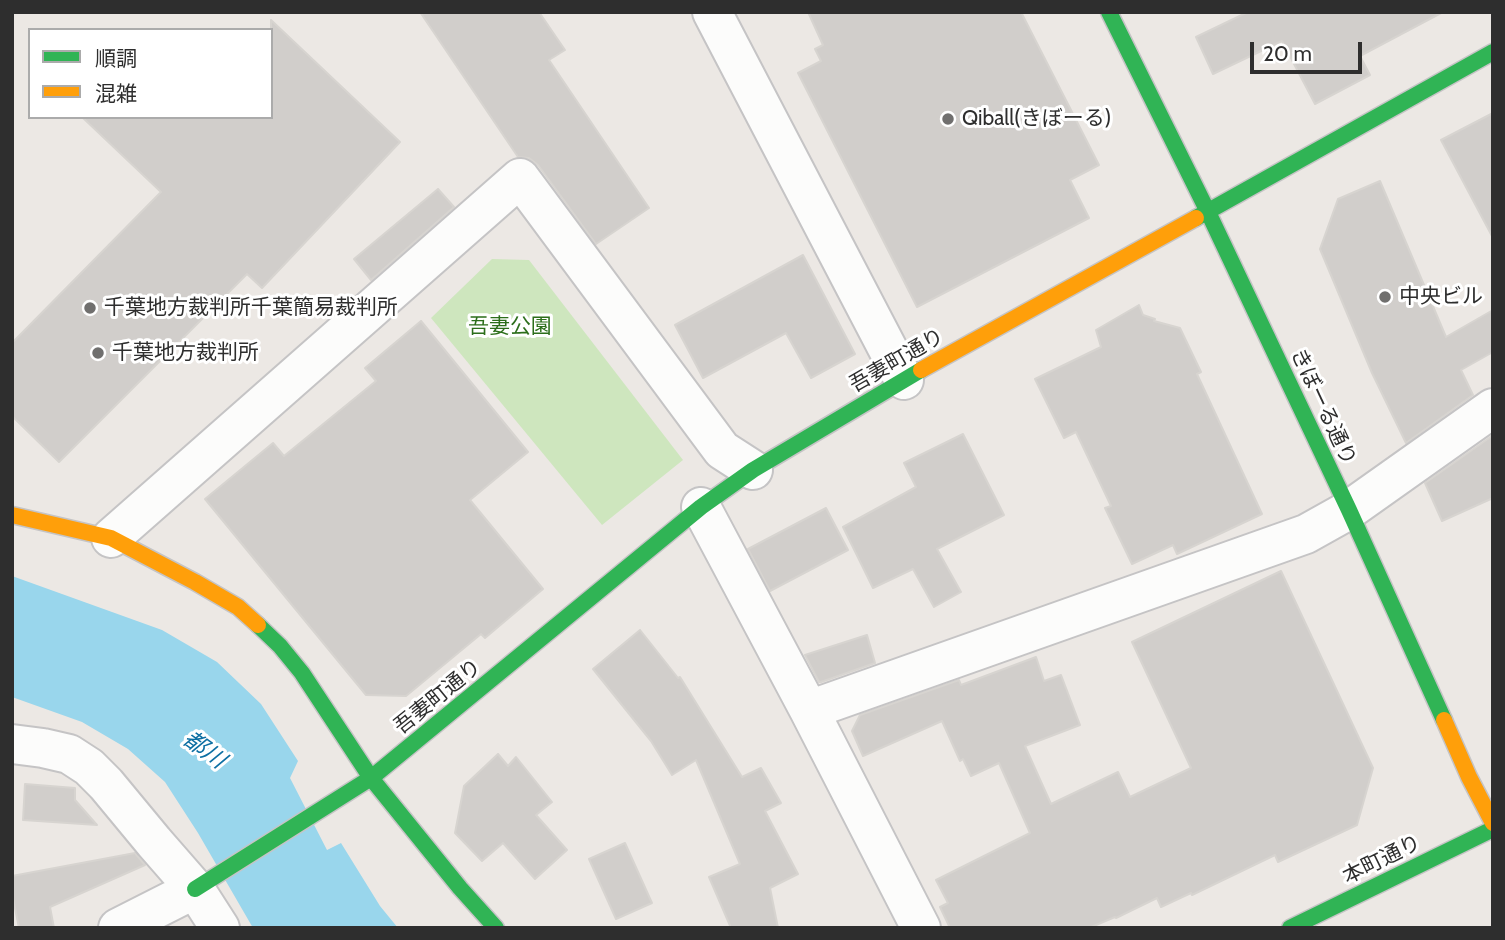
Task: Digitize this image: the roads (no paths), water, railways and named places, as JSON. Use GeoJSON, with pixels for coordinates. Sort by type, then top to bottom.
{"type":"FeatureCollection","features":[{"type":"Feature","properties":{"kind":"street"},"geometry":{"type":"LineString","coordinates":[[712,12],[904,380]]}},
{"type":"Feature","properties":{"kind":"street","name":"きぼーる通り"},"geometry":{"type":"LineString","coordinates":[[1109,12],[1208,212],[1349,510],[1469,777],[1493,823]]}},
{"type":"Feature","properties":{"kind":"street","name":"吾妻町通り"},"geometry":{"type":"LineString","coordinates":[[195,889],[371,778],[701,507],[753,470],[904,380],[1493,52]]}},
{"type":"Feature","properties":{"kind":"street"},"geometry":{"type":"LineString","coordinates":[[111,538],[520,178],[722,450],[753,470]]}},
{"type":"Feature","properties":{"kind":"street"},"geometry":{"type":"LineString","coordinates":[[809,710],[1297,537],[1349,510],[1493,408]]}},
{"type":"Feature","properties":{"kind":"street"},"geometry":{"type":"LineString","coordinates":[[701,507],[921,928]]}},
{"type":"Feature","properties":{"kind":"street"},"geometry":{"type":"LineString","coordinates":[[12,515],[111,538],[238,607],[280,646],[302,673],[371,778],[496,928]]}},
{"type":"Feature","properties":{"kind":"street"},"geometry":{"type":"LineString","coordinates":[[12,744],[69,754],[89,766],[195,889],[220,928]]}},
{"type":"Feature","properties":{"kind":"street","name":"本町通り"},"geometry":{"type":"LineString","coordinates":[[1290,928],[1493,829]]}},
{"type":"Feature","properties":{"kind":"street"},"geometry":{"type":"LineString","coordinates":[[118,928],[195,889]]}},
{"type":"Feature","properties":{"kind":"water","name":"都川"},"geometry":{"type":"Polygon","coordinates":[[[12,576],[162,630],[217,662],[261,704],[298,761],[290,778],[327,850],[341,843],[380,906],[398,928],[253,928],[165,782],[128,749],[82,722],[12,697],[12,576]]]}},
{"type":"Feature","properties":{"kind":"place","name":"Qiball(きぼーる)"},"geometry":{"type":"Point","coordinates":[948,119]}},
{"type":"Feature","properties":{"kind":"place","name":"中央ビル"},"geometry":{"type":"Point","coordinates":[1385,297]}},
{"type":"Feature","properties":{"kind":"place","name":"千葉地方裁判所千葉簡易裁判所"},"geometry":{"type":"Point","coordinates":[90,308]}},
{"type":"Feature","properties":{"kind":"place","name":"千葉地方裁判所"},"geometry":{"type":"Point","coordinates":[98,353]}},
{"type":"Feature","properties":{"kind":"park label","name":"吾妻公園"},"geometry":{"type":"Point","coordinates":[510,327]}}]}
